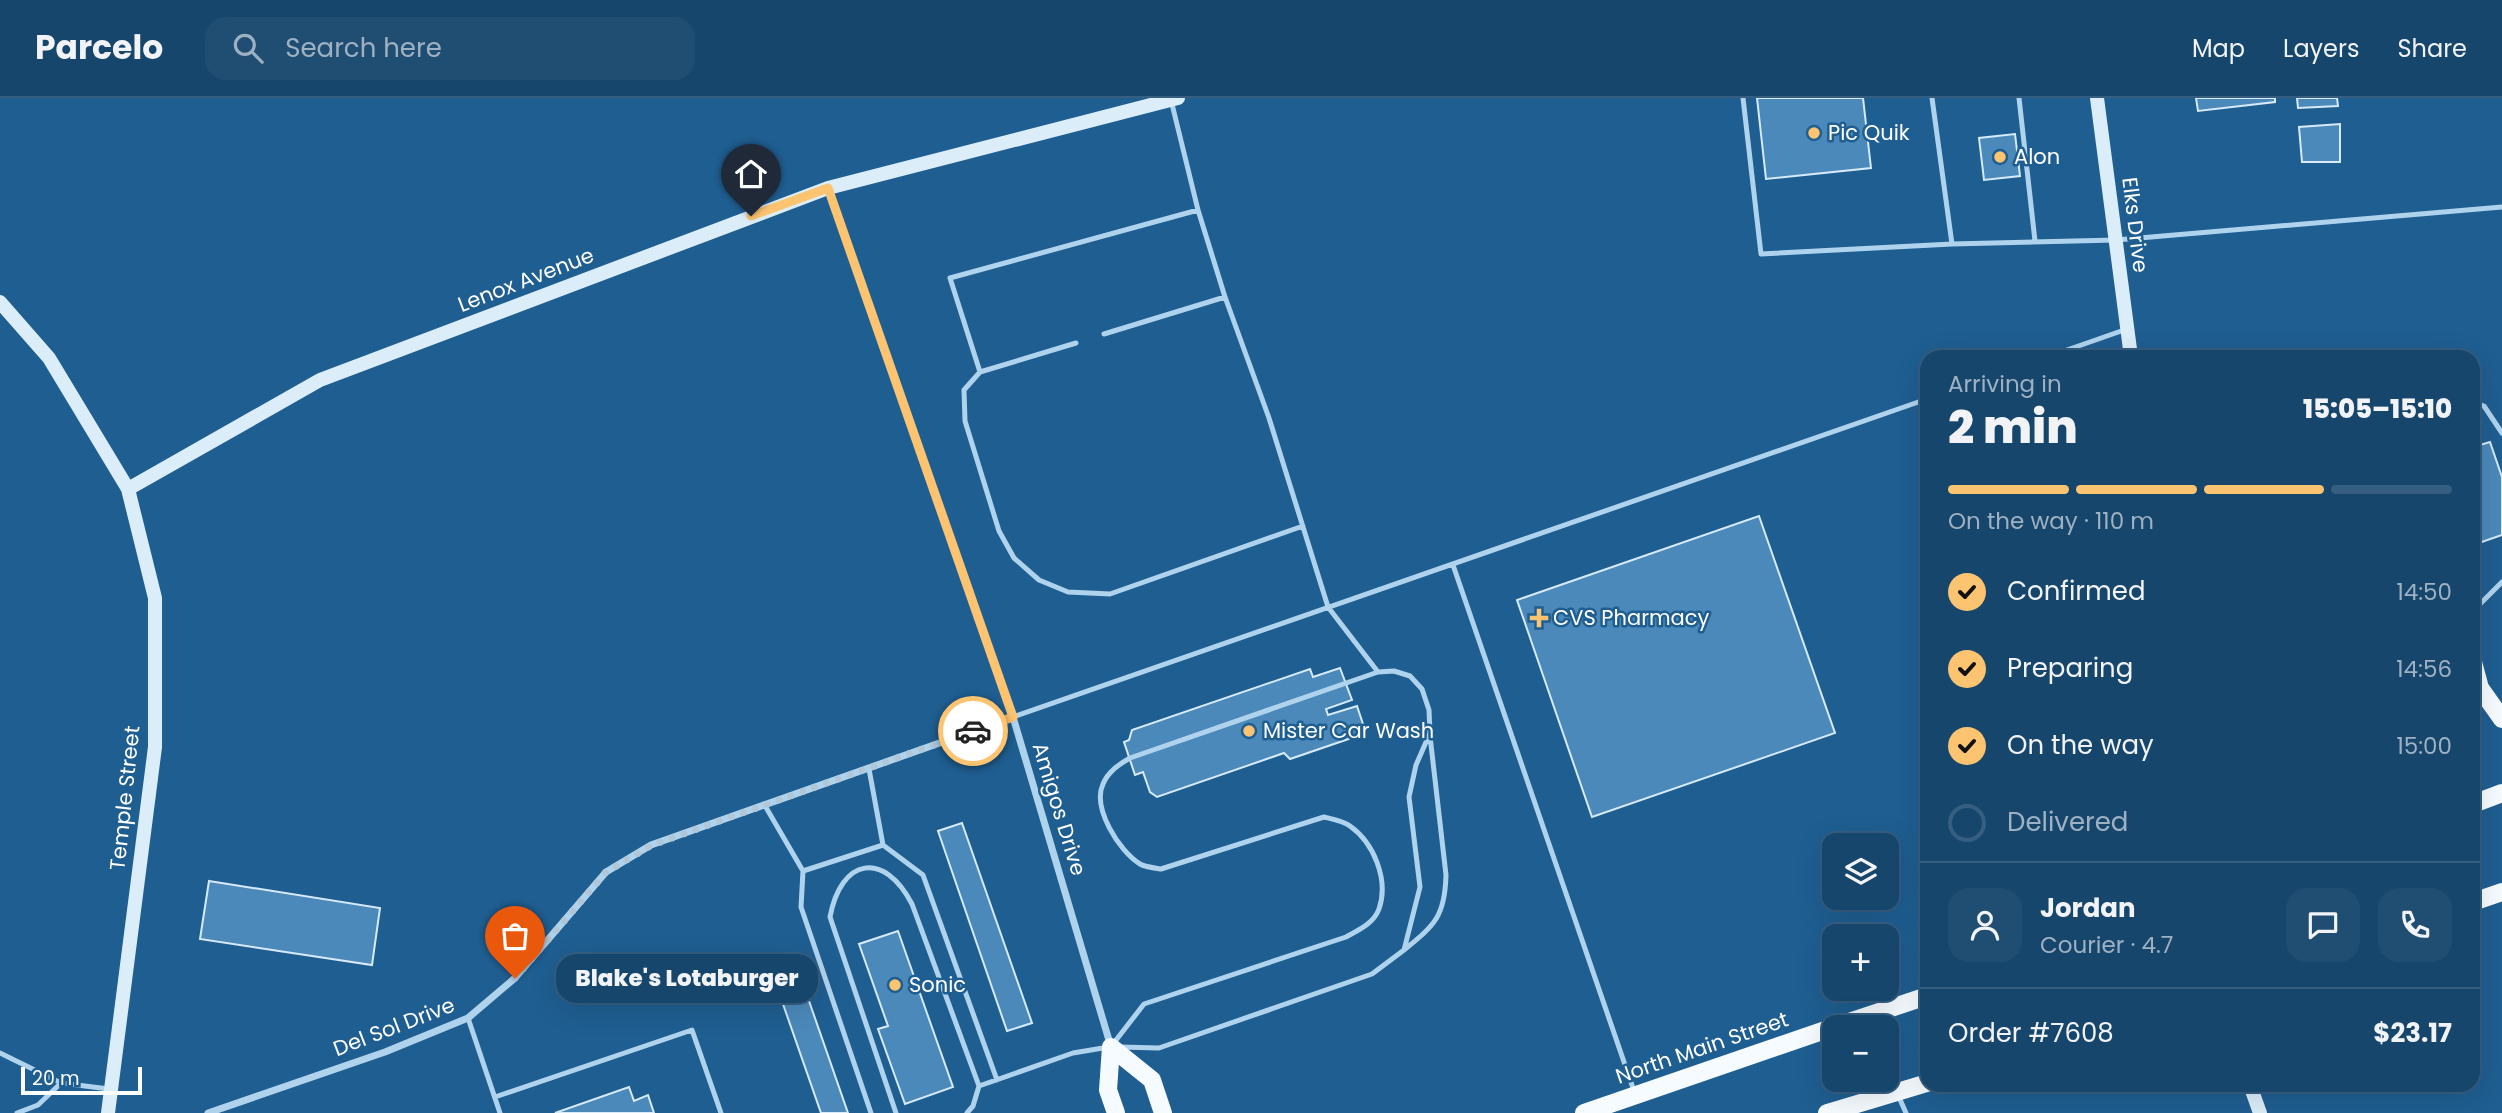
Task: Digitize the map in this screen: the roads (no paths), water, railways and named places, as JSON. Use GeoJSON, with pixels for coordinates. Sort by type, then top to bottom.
{"type":"FeatureCollection","features":[{"type":"Feature","properties":{"kind":"main road"},"geometry":{"type":"LineString","coordinates":[[2480,688],[2502,719]]}},
{"type":"Feature","properties":{"kind":"main road"},"geometry":{"type":"LineString","coordinates":[[2480,801],[2502,793]]}},
{"type":"Feature","properties":{"kind":"main road"},"geometry":{"type":"LineString","coordinates":[[2480,900],[2502,892]]}},
{"type":"Feature","properties":{"kind":"main road","name":"North Main Street"},"geometry":{"type":"LineString","coordinates":[[1870,1015],[1920,998]]}},
{"type":"Feature","properties":{"kind":"main road","name":"North Main Street"},"geometry":{"type":"LineString","coordinates":[[1591,1110],[1822,1031]]}},
{"type":"Feature","properties":{"kind":"main road"},"geometry":{"type":"LineString","coordinates":[[1111,1047],[1108,1090],[1116,1113]]}},
{"type":"Feature","properties":{"kind":"main road"},"geometry":{"type":"LineString","coordinates":[[1111,1047],[1152,1080],[1163,1113]]}},
{"type":"Feature","properties":{"kind":"main road"},"geometry":{"type":"LineString","coordinates":[[1899,1091],[1920,1085]]}},
{"type":"Feature","properties":{"kind":"main road"},"geometry":{"type":"LineString","coordinates":[[1827,1113],[1897,1092]]}},
{"type":"Feature","properties":{"kind":"street","name":"Elks Drive"},"geometry":{"type":"LineString","coordinates":[[2097,98],[2130,350]]}},
{"type":"Feature","properties":{"kind":"street","name":"Lenox Avenue"},"geometry":{"type":"LineString","coordinates":[[128,489],[320,380],[828,188],[1175,99]]}},
{"type":"Feature","properties":{"kind":"street","name":"Amigos Drive"},"geometry":{"type":"LineString","coordinates":[[828,188],[1013,717],[1111,1047]]}},
{"type":"Feature","properties":{"kind":"street"},"geometry":{"type":"LineString","coordinates":[[0,302],[49,358],[128,489]]}},
{"type":"Feature","properties":{"kind":"street","name":"Temple Street"},"geometry":{"type":"LineString","coordinates":[[108,1113],[155,747],[155,598],[128,489]]}},
{"type":"Feature","properties":{"kind":"street","name":"Del Sol Drive"},"geometry":{"type":"LineString","coordinates":[[208,1113],[385,1052],[468,1018],[515,978],[606,872],[652,845],[1013,717]]}},
{"type":"Feature","properties":{"kind":"street"},"geometry":{"type":"LineString","coordinates":[[2252,1092],[2260,1113]]}},
{"type":"Feature","properties":{"kind":"lane"},"geometry":{"type":"LineString","coordinates":[[1742,98],[1761,254],[1952,244],[2116,240],[2502,207]]}},
{"type":"Feature","properties":{"kind":"lane"},"geometry":{"type":"LineString","coordinates":[[1932,98],[1952,244]]}},
{"type":"Feature","properties":{"kind":"lane"},"geometry":{"type":"LineString","coordinates":[[2019,98],[2035,241]]}},
{"type":"Feature","properties":{"kind":"lane"},"geometry":{"type":"LineString","coordinates":[[1175,99],[1198,211],[1225,297],[1269,418],[1328,607],[1378,672]]}},
{"type":"Feature","properties":{"kind":"lane"},"geometry":{"type":"LineString","coordinates":[[980,372],[950,278],[1198,211]]}},
{"type":"Feature","properties":{"kind":"lane"},"geometry":{"type":"LineString","coordinates":[[1104,334],[1225,297]]}},
{"type":"Feature","properties":{"kind":"lane"},"geometry":{"type":"LineString","coordinates":[[2067,350],[2127,329]]}},
{"type":"Feature","properties":{"kind":"lane"},"geometry":{"type":"LineString","coordinates":[[1076,343],[980,372],[964,390],[965,421],[999,531],[1014,558],[1039,580],[1068,592],[1110,594],[1303,526]]}},
{"type":"Feature","properties":{"kind":"lane"},"geometry":{"type":"LineString","coordinates":[[1013,717],[1920,401]]}},
{"type":"Feature","properties":{"kind":"lane"},"geometry":{"type":"LineString","coordinates":[[2480,405],[2484,406],[2502,433]]}},
{"type":"Feature","properties":{"kind":"lane"},"geometry":{"type":"LineString","coordinates":[[1453,565],[1636,1095]]}},
{"type":"Feature","properties":{"kind":"lane"},"geometry":{"type":"LineString","coordinates":[[2480,604],[2502,582]]}},
{"type":"Feature","properties":{"kind":"lane"},"geometry":{"type":"LineString","coordinates":[[979,1086],[1073,1053],[1111,1047],[1159,1048],[1372,974],[1404,950],[1440,917],[1446,896],[1446,875],[1429,710],[1422,689],[1410,676],[1394,671],[1378,672],[1130,758],[1115,767],[1102,785],[1100,802],[1121,845],[1140,864],[1161,869],[1324,817],[1348,824],[1367,843],[1378,864],[1382,888],[1378,911],[1365,928],[1346,937],[1144,1004],[1111,1047]]}},
{"type":"Feature","properties":{"kind":"lane"},"geometry":{"type":"LineString","coordinates":[[1404,950],[1420,887],[1409,797],[1416,765],[1430,733]]}},
{"type":"Feature","properties":{"kind":"lane"},"geometry":{"type":"LineString","coordinates":[[869,769],[883,845],[923,875],[997,1080]]}},
{"type":"Feature","properties":{"kind":"lane"},"geometry":{"type":"LineString","coordinates":[[764,804],[803,871],[801,906],[871,1113]]}},
{"type":"Feature","properties":{"kind":"lane"},"geometry":{"type":"LineString","coordinates":[[803,871],[883,845]]}},
{"type":"Feature","properties":{"kind":"lane"},"geometry":{"type":"LineString","coordinates":[[896,1113],[830,917],[834,896],[845,878],[863,869],[883,869],[901,884],[912,904],[979,1086],[973,1106],[967,1113]]}},
{"type":"Feature","properties":{"kind":"lane"},"geometry":{"type":"LineString","coordinates":[[468,1018],[500,1113]]}},
{"type":"Feature","properties":{"kind":"lane"},"geometry":{"type":"LineString","coordinates":[[495,1097],[692,1030],[721,1113]]}},
{"type":"Feature","properties":{"kind":"lane"},"geometry":{"type":"LineString","coordinates":[[0,1054],[61,1083],[112,1089]]}},
{"type":"Feature","properties":{"kind":"lane"},"geometry":{"type":"LineString","coordinates":[[18,1113],[38,1105],[61,1083]]}},
{"type":"Feature","properties":{"kind":"lane"},"geometry":{"type":"LineString","coordinates":[[1897,1092],[1906,1113]]}},
{"type":"Feature","properties":{"kind":"place","name":"Pic Quik"},"geometry":{"type":"Point","coordinates":[1814,133]}},
{"type":"Feature","properties":{"kind":"place","name":"Alon"},"geometry":{"type":"Point","coordinates":[2000,157]}},
{"type":"Feature","properties":{"kind":"place","name":"CVS Pharmacy"},"geometry":{"type":"Point","coordinates":[1539,618]}},
{"type":"Feature","properties":{"kind":"place","name":"Mister Car Wash"},"geometry":{"type":"Point","coordinates":[1249,731]}},
{"type":"Feature","properties":{"kind":"place","name":"Blake's Lotaburger"},"geometry":{"type":"Point","coordinates":[515,978]}},
{"type":"Feature","properties":{"kind":"place","name":"Sonic"},"geometry":{"type":"Point","coordinates":[895,985]}}]}
